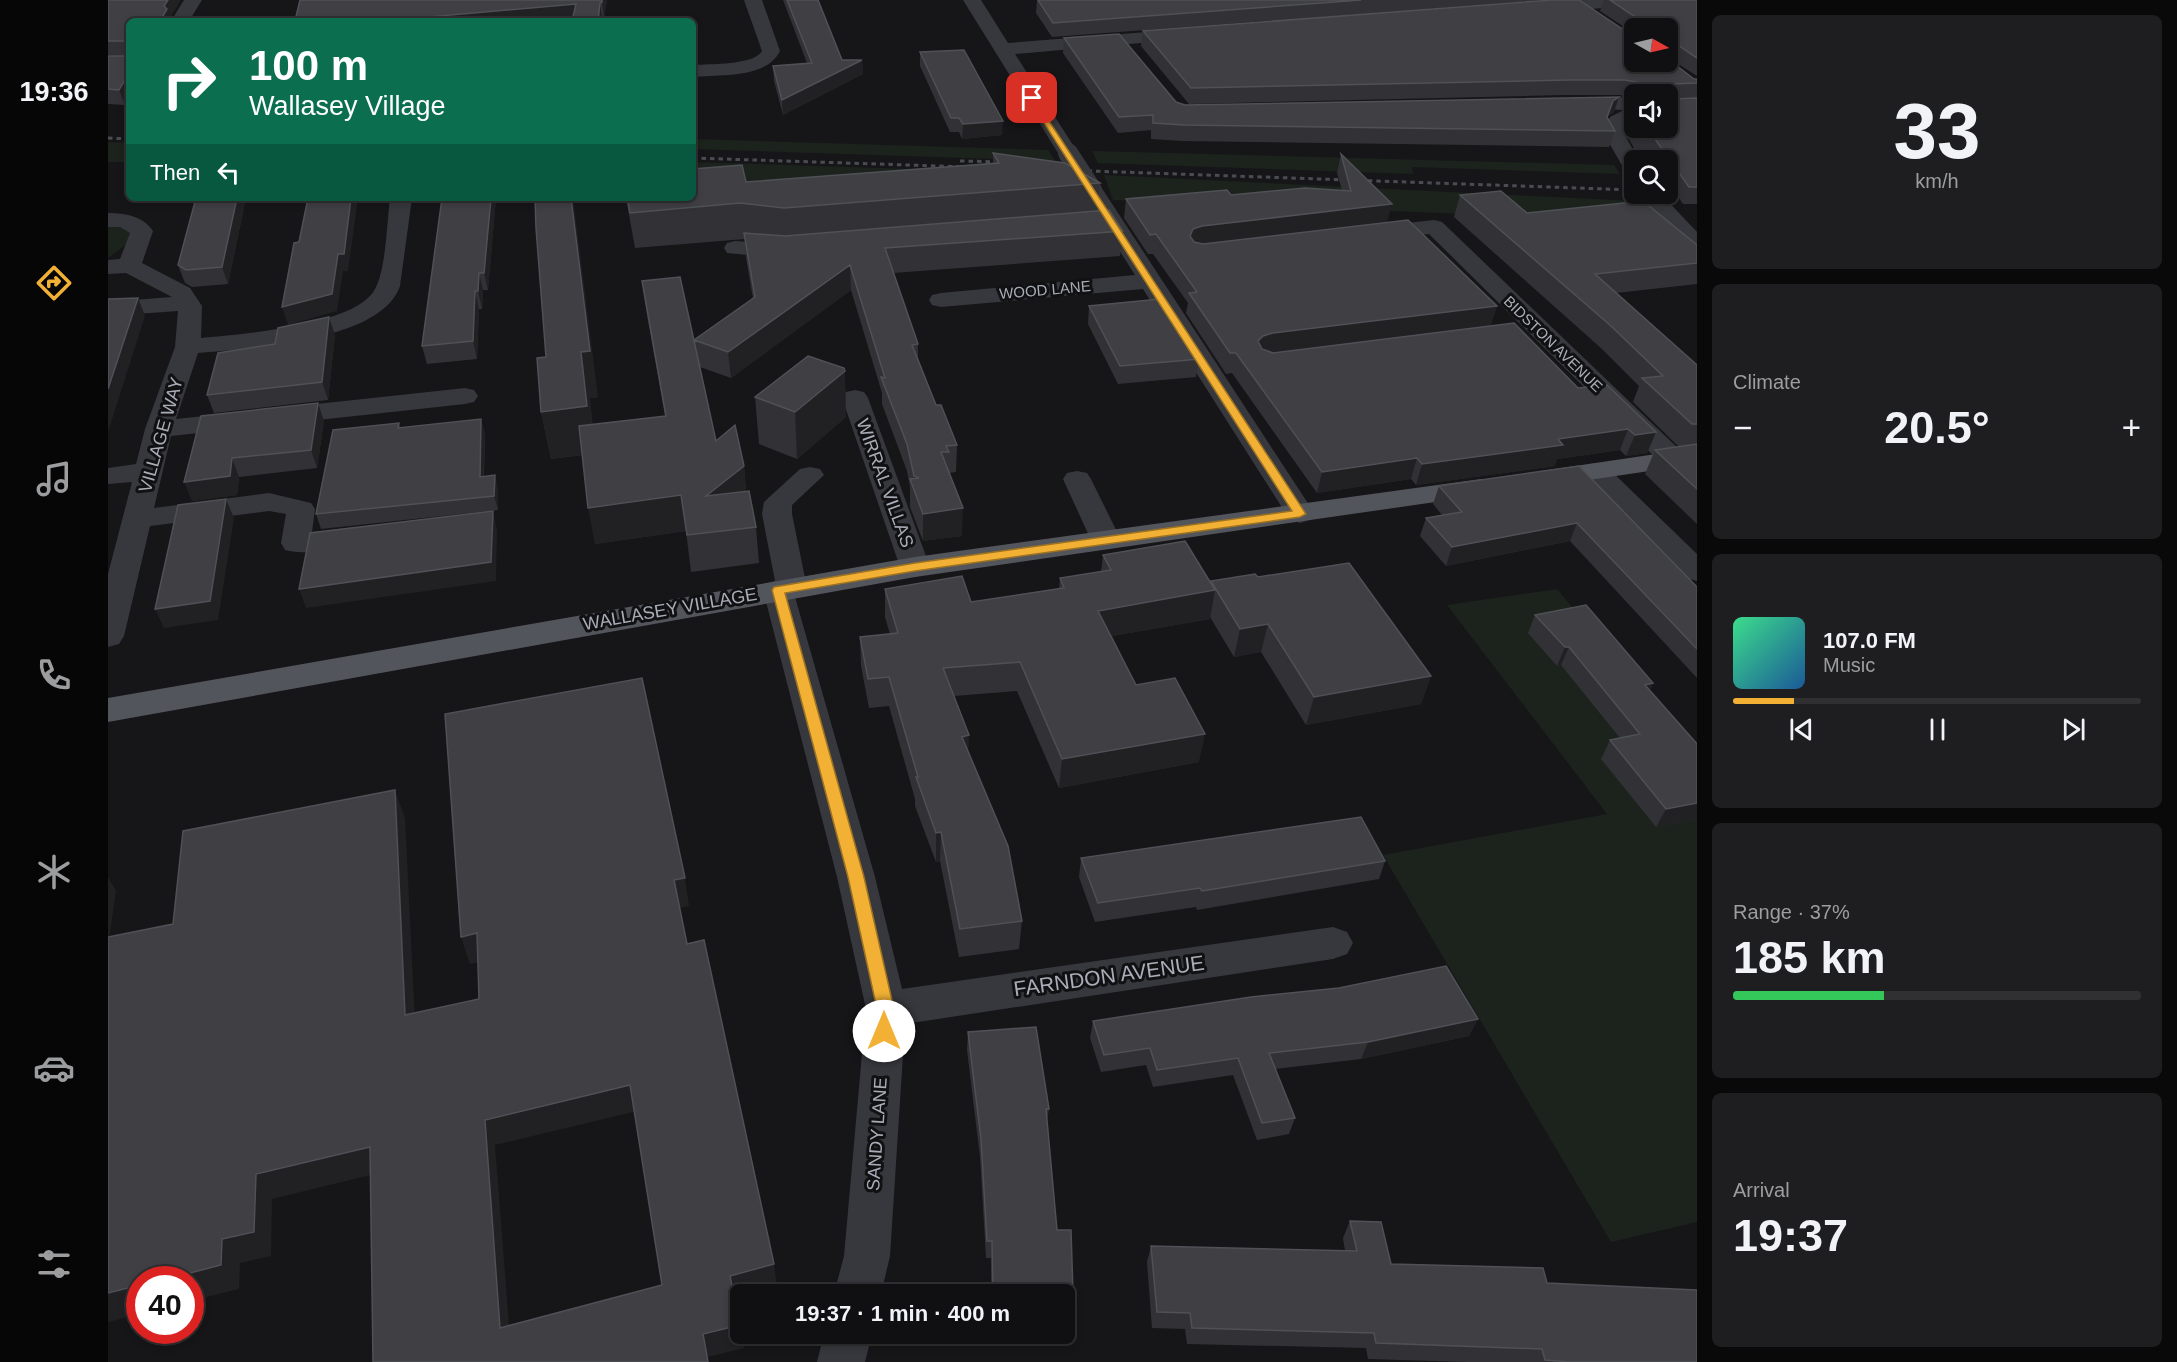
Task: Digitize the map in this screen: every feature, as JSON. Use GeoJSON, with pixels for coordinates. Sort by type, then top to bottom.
{"type":"FeatureCollection","features":[{"type":"Feature","properties":{"kind":"main road","name":"WALLASEY VILLAGE"},"geometry":{"type":"LineString","coordinates":[[108,710],[915,567],[1685,458]]}},
{"type":"Feature","properties":{"kind":"street"},"geometry":{"type":"LineString","coordinates":[[182,18],[193,0]]}},
{"type":"Feature","properties":{"kind":"street"},"geometry":{"type":"LineString","coordinates":[[696,71],[751,66],[767,59],[771,51],[753,0]]}},
{"type":"Feature","properties":{"kind":"street"},"geometry":{"type":"LineString","coordinates":[[972,0],[1092,190],[1103,227],[1150,281],[1300,514]]}},
{"type":"Feature","properties":{"kind":"street"},"geometry":{"type":"LineString","coordinates":[[1517,9],[1642,0]]}},
{"type":"Feature","properties":{"kind":"street"},"geometry":{"type":"LineString","coordinates":[[1577,5],[1596,18]]}},
{"type":"Feature","properties":{"kind":"street"},"geometry":{"type":"LineString","coordinates":[[1004,49],[1207,33]]}},
{"type":"Feature","properties":{"kind":"street"},"geometry":{"type":"LineString","coordinates":[[1123,39],[1138,57]]}},
{"type":"Feature","properties":{"kind":"street"},"geometry":{"type":"LineString","coordinates":[[1551,104],[1624,104]]}},
{"type":"Feature","properties":{"kind":"street"},"geometry":{"type":"LineString","coordinates":[[1624,118],[1617,121],[1614,134],[1624,153]]}},
{"type":"Feature","properties":{"kind":"street"},"geometry":{"type":"LineString","coordinates":[[188,347],[315,330],[373,308],[386,292],[401,201]]}},
{"type":"Feature","properties":{"kind":"street"},"geometry":{"type":"LineString","coordinates":[[1657,204],[1697,245]]}},
{"type":"Feature","properties":{"kind":"street"},"geometry":{"type":"LineString","coordinates":[[108,220],[124,220],[142,231],[118,267],[182,293],[188,303],[108,309]]}},
{"type":"Feature","properties":{"kind":"street","name":"BIDSTON AVENUE"},"geometry":{"type":"LineString","coordinates":[[1352,236],[1434,227],[1526,331],[1685,458]]}},
{"type":"Feature","properties":{"kind":"street"},"geometry":{"type":"LineString","coordinates":[[735,248],[786,252],[810,250]]}},
{"type":"Feature","properties":{"kind":"street","name":"WOOD LANE"},"geometry":{"type":"LineString","coordinates":[[941,300],[1150,281]]}},
{"type":"Feature","properties":{"kind":"street","name":"VILLAGE WAY"},"geometry":{"type":"LineString","coordinates":[[108,636],[114,586],[137,519],[159,429],[188,347],[190,306],[188,303]]}},
{"type":"Feature","properties":{"kind":"street"},"geometry":{"type":"LineString","coordinates":[[159,429],[466,396]]}},
{"type":"Feature","properties":{"kind":"street","name":"WIRRAL VILLAS"},"geometry":{"type":"LineString","coordinates":[[855,398],[915,567]]}},
{"type":"Feature","properties":{"kind":"street"},"geometry":{"type":"LineString","coordinates":[[108,476],[149,471]]}},
{"type":"Feature","properties":{"kind":"street"},"geometry":{"type":"LineString","coordinates":[[1595,471],[1697,571]]}},
{"type":"Feature","properties":{"kind":"street","name":"SANDY LANE"},"geometry":{"type":"LineString","coordinates":[[810,475],[778,502],[777,514],[785,589],[886,1009],[867,1256],[860,1284]]}},
{"type":"Feature","properties":{"kind":"street"},"geometry":{"type":"LineString","coordinates":[[1077,479],[1106,540]]}},
{"type":"Feature","properties":{"kind":"street"},"geometry":{"type":"LineString","coordinates":[[137,519],[269,502],[301,509],[296,543],[377,534]]}},
{"type":"Feature","properties":{"kind":"street","name":"FARNDON AVENUE"},"geometry":{"type":"LineString","coordinates":[[886,1009],[1333,944]]}},
{"type":"Feature","properties":{"kind":"street"},"geometry":{"type":"LineString","coordinates":[[841,1362],[846,1344]]}},
{"type":"Feature","properties":{"kind":"shaded area"},"geometry":{"type":"Polygon","coordinates":[[[696,139],[1048,150],[1055,161],[696,149],[696,139]]]}},
{"type":"Feature","properties":{"kind":"shaded area"},"geometry":{"type":"Polygon","coordinates":[[[108,142],[126,143],[126,162],[108,162],[108,142]]]}},
{"type":"Feature","properties":{"kind":"shaded area"},"geometry":{"type":"Polygon","coordinates":[[[1092,151],[1614,165],[1620,174],[1412,167],[1413,174],[1098,163],[1092,151]]]}},
{"type":"Feature","properties":{"kind":"shaded area"},"geometry":{"type":"Polygon","coordinates":[[[696,162],[1063,174],[1062,197],[696,180],[696,162]]]}},
{"type":"Feature","properties":{"kind":"shaded area"},"geometry":{"type":"Polygon","coordinates":[[[1104,175],[1624,200],[1624,204],[1636,204],[1643,221],[1113,200],[1104,175]]]}},
{"type":"Feature","properties":{"kind":"shaded area"},"geometry":{"type":"Polygon","coordinates":[[[108,225],[123,227],[130,232],[128,243],[108,258],[108,225]]]}},
{"type":"Feature","properties":{"kind":"shaded area"},"geometry":{"type":"Polygon","coordinates":[[[1557,589],[1697,757],[1697,1222],[1611,1242],[1383,855],[1607,814],[1447,605],[1557,589]]]}},
{"type":"Feature","properties":{"kind":"building"},"geometry":{"type":"Polygon","coordinates":[[[108,0],[168,0],[164,6],[167,9],[162,18],[126,18],[126,78],[119,90],[108,89],[108,56],[125,56],[125,41],[108,41],[108,0]]]}},
{"type":"Feature","properties":{"kind":"building"},"geometry":{"type":"Polygon","coordinates":[[[300,0],[602,0],[598,18],[573,18],[576,4],[417,18],[296,18],[300,0]]]}},
{"type":"Feature","properties":{"kind":"building"},"geometry":{"type":"Polygon","coordinates":[[[787,0],[818,0],[842,60],[862,60],[782,100],[773,66],[812,63],[787,0]]]}},
{"type":"Feature","properties":{"kind":"building"},"geometry":{"type":"Polygon","coordinates":[[[1038,0],[1361,0],[1053,23],[1038,0]]]}},
{"type":"Feature","properties":{"kind":"building"},"geometry":{"type":"Polygon","coordinates":[[[1552,0],[1579,0],[1624,30],[1624,72],[1678,72],[1678,67],[1697,79],[1697,83],[1641,84],[1625,80],[1568,80],[1191,88],[1143,31],[1552,0]]]}},
{"type":"Feature","properties":{"kind":"building"},"geometry":{"type":"Polygon","coordinates":[[[1610,0],[1697,0],[1697,58],[1678,45],[1678,18],[1637,18],[1610,0]]]}},
{"type":"Feature","properties":{"kind":"building"},"geometry":{"type":"Polygon","coordinates":[[[1119,34],[1176,102],[1185,105],[1619,97],[1613,101],[1607,117],[1615,131],[1184,125],[1153,123],[1153,115],[1119,117],[1064,38],[1119,34]]]}},
{"type":"Feature","properties":{"kind":"building"},"geometry":{"type":"Polygon","coordinates":[[[964,50],[1003,121],[963,124],[959,118],[951,118],[920,52],[964,50]]]}},
{"type":"Feature","properties":{"kind":"building"},"geometry":{"type":"Polygon","coordinates":[[[1697,98],[1697,187],[1689,187],[1678,171],[1678,150],[1663,150],[1654,138],[1678,138],[1678,99],[1697,98]]]}},
{"type":"Feature","properties":{"kind":"building"},"geometry":{"type":"Polygon","coordinates":[[[993,153],[1065,163],[1100,183],[784,208],[740,203],[630,213],[628,201],[696,201],[696,169],[742,165],[746,182],[999,163],[993,153]]]}},
{"type":"Feature","properties":{"kind":"building"},"geometry":{"type":"Polygon","coordinates":[[[1341,154],[1392,204],[1202,226],[1193,229],[1190,236],[1194,242],[1203,244],[1408,220],[1497,306],[1273,333],[1263,336],[1258,341],[1262,349],[1273,353],[1514,323],[1578,388],[1607,385],[1656,432],[1635,435],[1628,429],[1558,439],[1563,445],[1422,464],[1417,458],[1322,472],[1236,353],[1230,353],[1189,293],[1197,292],[1156,234],[1150,235],[1126,199],[1227,190],[1231,195],[1305,188],[1351,191],[1341,154]]]}},
{"type":"Feature","properties":{"kind":"building"},"geometry":{"type":"Polygon","coordinates":[[[1501,191],[1527,213],[1624,203],[1647,204],[1697,245],[1697,263],[1595,274],[1697,365],[1697,424],[1692,424],[1642,378],[1663,376],[1611,326],[1460,195],[1501,191]]]}},
{"type":"Feature","properties":{"kind":"building"},"geometry":{"type":"Polygon","coordinates":[[[195,201],[236,201],[222,267],[186,270],[178,265],[195,201]]]}},
{"type":"Feature","properties":{"kind":"building"},"geometry":{"type":"Polygon","coordinates":[[[307,201],[351,201],[344,254],[338,254],[332,294],[282,307],[294,243],[299,242],[307,201]]]}},
{"type":"Feature","properties":{"kind":"building"},"geometry":{"type":"Polygon","coordinates":[[[442,201],[491,201],[484,273],[479,273],[478,291],[475,291],[473,341],[422,346],[442,201]]]}},
{"type":"Feature","properties":{"kind":"building"},"geometry":{"type":"Polygon","coordinates":[[[535,201],[571,201],[590,351],[581,352],[587,406],[541,412],[537,358],[546,357],[535,201]]]}},
{"type":"Feature","properties":{"kind":"building"},"geometry":{"type":"Polygon","coordinates":[[[1109,210],[1123,231],[885,248],[918,344],[912,345],[936,405],[941,405],[957,445],[946,446],[949,452],[941,452],[963,508],[923,514],[910,479],[919,478],[914,476],[907,444],[881,377],[885,378],[850,265],[728,352],[694,340],[755,297],[744,233],[785,236],[1109,210]]]}},
{"type":"Feature","properties":{"kind":"building"},"geometry":{"type":"Polygon","coordinates":[[[680,277],[716,441],[735,425],[744,466],[706,496],[749,491],[756,527],[687,535],[681,495],[588,508],[579,426],[666,416],[642,281],[680,277]]]}},
{"type":"Feature","properties":{"kind":"building"},"geometry":{"type":"Polygon","coordinates":[[[138,298],[108,389],[108,299],[138,298]]]}},
{"type":"Feature","properties":{"kind":"building"},"geometry":{"type":"Polygon","coordinates":[[[1160,299],[1199,359],[1120,366],[1089,306],[1160,299]]]}},
{"type":"Feature","properties":{"kind":"building"},"geometry":{"type":"Polygon","coordinates":[[[329,317],[322,382],[207,395],[218,353],[275,344],[278,328],[329,317]]]}},
{"type":"Feature","properties":{"kind":"building"},"geometry":{"type":"Polygon","coordinates":[[[808,356],[844,368],[845,371],[795,412],[755,397],[808,356]]]}},
{"type":"Feature","properties":{"kind":"building"},"geometry":{"type":"Polygon","coordinates":[[[318,403],[311,450],[232,458],[230,476],[184,482],[201,416],[318,403]]]}},
{"type":"Feature","properties":{"kind":"building"},"geometry":{"type":"Polygon","coordinates":[[[481,419],[480,477],[495,475],[494,496],[316,514],[333,430],[399,423],[398,428],[481,419]]]}},
{"type":"Feature","properties":{"kind":"building"},"geometry":{"type":"Polygon","coordinates":[[[1697,444],[1697,489],[1655,450],[1697,444]]]}},
{"type":"Feature","properties":{"kind":"building"},"geometry":{"type":"Polygon","coordinates":[[[1579,466],[1697,587],[1697,649],[1577,523],[1452,547],[1426,518],[1462,512],[1439,486],[1579,466]]]}},
{"type":"Feature","properties":{"kind":"building"},"geometry":{"type":"Polygon","coordinates":[[[226,499],[210,601],[155,609],[178,505],[226,499]]]}},
{"type":"Feature","properties":{"kind":"building"},"geometry":{"type":"Polygon","coordinates":[[[493,511],[491,562],[299,589],[310,533],[493,511]]]}},
{"type":"Feature","properties":{"kind":"building"},"geometry":{"type":"Polygon","coordinates":[[[1185,541],[1215,590],[1098,611],[1136,685],[1175,678],[1205,734],[1062,759],[1020,662],[943,668],[969,735],[962,737],[1008,846],[1022,921],[960,929],[941,832],[936,833],[916,777],[918,777],[889,677],[868,679],[860,637],[898,633],[885,589],[962,576],[971,602],[1064,588],[1060,578],[1111,570],[1103,555],[1185,541]]]}},
{"type":"Feature","properties":{"kind":"building"},"geometry":{"type":"Polygon","coordinates":[[[1349,563],[1431,676],[1314,697],[1268,624],[1240,629],[1211,581],[1255,574],[1258,577],[1349,563]]]}},
{"type":"Feature","properties":{"kind":"building"},"geometry":{"type":"Polygon","coordinates":[[[1586,605],[1653,683],[1645,685],[1697,744],[1697,803],[1666,809],[1610,740],[1640,734],[1569,647],[1565,647],[1535,615],[1586,605]]]}},
{"type":"Feature","properties":{"kind":"building"},"geometry":{"type":"Polygon","coordinates":[[[642,678],[685,878],[674,880],[687,944],[704,940],[774,1264],[730,1276],[730,1327],[703,1334],[708,1362],[373,1362],[370,1147],[256,1174],[254,1232],[222,1239],[221,1265],[204,1269],[204,1266],[126,1266],[126,1288],[108,1293],[108,937],[173,924],[183,831],[395,790],[405,1015],[479,999],[477,933],[461,937],[445,714],[642,678]],[[630,1085],[485,1120],[500,1328],[662,1285],[630,1085]]]}},
{"type":"Feature","properties":{"kind":"building"},"geometry":{"type":"Polygon","coordinates":[[[1361,817],[1385,861],[1202,891],[1200,888],[1098,903],[1081,858],[1361,817]]]}},
{"type":"Feature","properties":{"kind":"building"},"geometry":{"type":"Polygon","coordinates":[[[1446,966],[1478,1019],[1368,1042],[1269,1053],[1295,1118],[1262,1123],[1238,1058],[1157,1070],[1150,1048],[1104,1055],[1093,1021],[1251,997],[1339,988],[1446,966]]]}},
{"type":"Feature","properties":{"kind":"building"},"geometry":{"type":"Polygon","coordinates":[[[1036,1027],[1049,1109],[1046,1109],[1057,1230],[1071,1230],[1073,1284],[993,1284],[992,1241],[987,1241],[981,1139],[968,1032],[1036,1027]]]}},
{"type":"Feature","properties":{"kind":"building"},"geometry":{"type":"Polygon","coordinates":[[[1350,1221],[1381,1222],[1391,1264],[1543,1268],[1547,1283],[1697,1290],[1697,1362],[1571,1362],[1545,1360],[1542,1349],[1376,1343],[1374,1333],[1192,1328],[1190,1313],[1157,1312],[1151,1246],[1357,1251],[1350,1221]]]}},
{"type":"Feature","properties":{"kind":"railway"},"geometry":{"type":"LineString","coordinates":[[108,138],[126,139]]}},
{"type":"Feature","properties":{"kind":"railway"},"geometry":{"type":"LineString","coordinates":[[696,158],[969,167]]}},
{"type":"Feature","properties":{"kind":"railway"},"geometry":{"type":"LineString","coordinates":[[960,161],[1008,162]]}},
{"type":"Feature","properties":{"kind":"railway"},"geometry":{"type":"LineString","coordinates":[[1062,170],[1624,190]]}},
{"type":"Feature","properties":{"kind":"railway"},"geometry":{"type":"LineString","coordinates":[[1678,191],[1697,192]]}},
{"type":"Feature","properties":{"kind":"route"},"geometry":{"type":"LineString","coordinates":[[884,1031],[886,1009],[856,877],[778,590],[915,567],[1300,514],[1032,98]]}}]}
